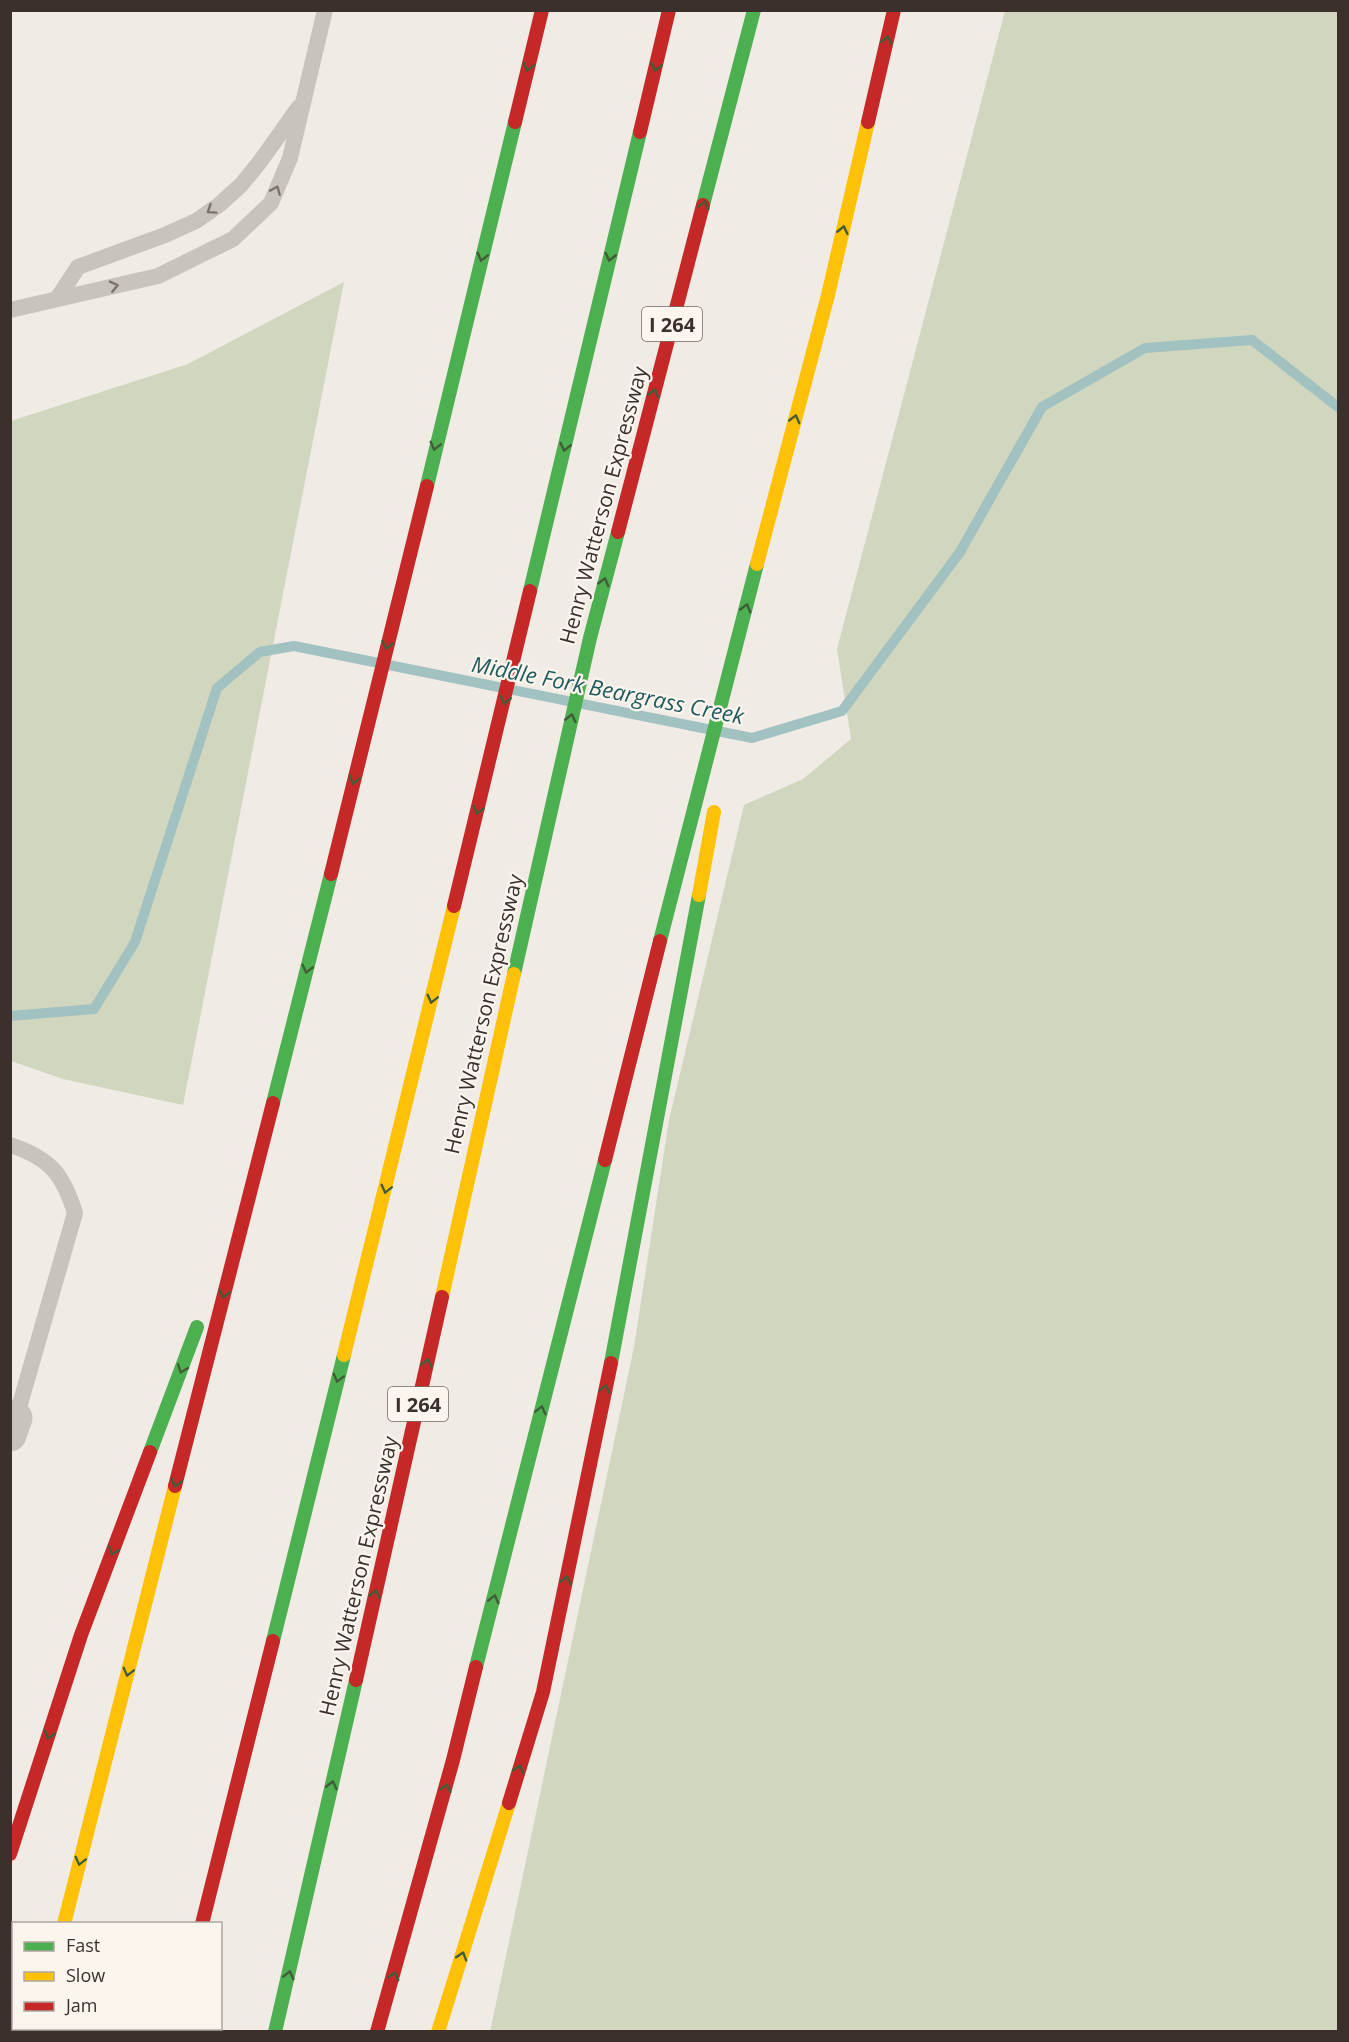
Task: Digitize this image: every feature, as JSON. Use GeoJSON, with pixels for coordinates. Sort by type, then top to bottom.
{"type":"FeatureCollection","features":[{"type":"Feature","properties":{"kind":"highway"},"geometry":{"type":"LineString","coordinates":[[64,1922],[369,724],[542,10]]}},
{"type":"Feature","properties":{"kind":"highway"},"geometry":{"type":"LineString","coordinates":[[202,1922],[492,753],[669,10]]}},
{"type":"Feature","properties":{"kind":"highway","name":"Henry Watterson Expressway"},"geometry":{"type":"LineString","coordinates":[[275,2031],[590,638],[754,10]]}},
{"type":"Feature","properties":{"kind":"highway"},"geometry":{"type":"LineString","coordinates":[[376,2031],[453,1760],[695,802],[828,295],[894,10]]}},
{"type":"Feature","properties":{"kind":"highway"},"geometry":{"type":"LineString","coordinates":[[719,765],[731,665]]}},
{"type":"Feature","properties":{"kind":"highway"},"geometry":{"type":"LineString","coordinates":[[438,2031],[543,1692],[610,1367],[715,804]]}},
{"type":"Feature","properties":{"kind":"highway"},"geometry":{"type":"LineString","coordinates":[[212,1288],[254,1176]]}},
{"type":"Feature","properties":{"kind":"highway"},"geometry":{"type":"LineString","coordinates":[[10,1854],[81,1635],[204,1311]]}},
{"type":"Feature","properties":{"kind":"lane"},"geometry":{"type":"LineString","coordinates":[[10,310],[158,276],[234,239],[271,203],[290,158],[325,10]]}},
{"type":"Feature","properties":{"kind":"lane"},"geometry":{"type":"LineString","coordinates":[[57,299],[78,267],[165,235],[196,220],[219,205],[241,185],[259,163],[302,102]]}},
{"type":"Feature","properties":{"kind":"lane"},"geometry":{"type":"LineString","coordinates":[[10,1145],[30,1151],[53,1167],[69,1192],[75,1213],[12,1423]]}},
{"type":"Feature","properties":{"kind":"green space"},"geometry":{"type":"Polygon","coordinates":[[[1005,11],[1338,11],[1338,2031],[490,2032],[634,1347],[669,1120],[744,805],[803,779],[851,739],[837,649],[1005,11]]]}},
{"type":"Feature","properties":{"kind":"green space"},"geometry":{"type":"Polygon","coordinates":[[[344,282],[183,1105],[63,1079],[11,1061],[11,421],[188,364],[344,282]]]}},
{"type":"Feature","properties":{"kind":"waterway","name":"Middle Fork Beargrass Creek"},"geometry":{"type":"LineString","coordinates":[[10,1016],[94,1009],[135,942],[217,688],[260,652],[294,646],[752,738],[842,711],[960,552],[1042,407],[1145,348],[1252,340],[1338,407]]}},
{"type":"Feature","properties":{"kind":"traffic: fast"},"geometry":{"type":"LineString","coordinates":[[703,205],[754,10]]}},
{"type":"Feature","properties":{"kind":"traffic: fast"},"geometry":{"type":"LineString","coordinates":[[427,486],[515,122]]}},
{"type":"Feature","properties":{"kind":"traffic: fast"},"geometry":{"type":"LineString","coordinates":[[530,591],[640,132]]}},
{"type":"Feature","properties":{"kind":"traffic: fast"},"geometry":{"type":"LineString","coordinates":[[514,974],[590,638],[618,532]]}},
{"type":"Feature","properties":{"kind":"traffic: fast"},"geometry":{"type":"LineString","coordinates":[[660,941],[757,564]]}},
{"type":"Feature","properties":{"kind":"traffic: fast"},"geometry":{"type":"LineString","coordinates":[[273,1103],[331,874]]}},
{"type":"Feature","properties":{"kind":"traffic: fast"},"geometry":{"type":"LineString","coordinates":[[611,1363],[699,895]]}},
{"type":"Feature","properties":{"kind":"traffic: fast"},"geometry":{"type":"LineString","coordinates":[[476,1667],[605,1160]]}},
{"type":"Feature","properties":{"kind":"traffic: fast"},"geometry":{"type":"LineString","coordinates":[[150,1452],[197,1327]]}},
{"type":"Feature","properties":{"kind":"traffic: fast"},"geometry":{"type":"LineString","coordinates":[[273,1641],[344,1355]]}},
{"type":"Feature","properties":{"kind":"traffic: fast"},"geometry":{"type":"LineString","coordinates":[[275,2032],[356,1680]]}},
{"type":"Feature","properties":{"kind":"traffic: slow"},"geometry":{"type":"LineString","coordinates":[[757,564],[828,295],[868,122]]}},
{"type":"Feature","properties":{"kind":"traffic: slow"},"geometry":{"type":"LineString","coordinates":[[699,895],[714,812]]}},
{"type":"Feature","properties":{"kind":"traffic: slow"},"geometry":{"type":"LineString","coordinates":[[344,1355],[454,906]]}},
{"type":"Feature","properties":{"kind":"traffic: slow"},"geometry":{"type":"LineString","coordinates":[[442,1297],[514,974]]}},
{"type":"Feature","properties":{"kind":"traffic: slow"},"geometry":{"type":"LineString","coordinates":[[65,1922],[175,1486]]}},
{"type":"Feature","properties":{"kind":"traffic: slow"},"geometry":{"type":"LineString","coordinates":[[438,2032],[509,1803]]}},
{"type":"Feature","properties":{"kind":"traffic: jam"},"geometry":{"type":"LineString","coordinates":[[515,122],[542,10]]}},
{"type":"Feature","properties":{"kind":"traffic: jam"},"geometry":{"type":"LineString","coordinates":[[640,132],[669,10]]}},
{"type":"Feature","properties":{"kind":"traffic: jam"},"geometry":{"type":"LineString","coordinates":[[868,122],[894,10]]}},
{"type":"Feature","properties":{"kind":"traffic: jam"},"geometry":{"type":"LineString","coordinates":[[618,532],[703,205]]}},
{"type":"Feature","properties":{"kind":"traffic: jam"},"geometry":{"type":"LineString","coordinates":[[331,874],[427,486]]}},
{"type":"Feature","properties":{"kind":"traffic: jam"},"geometry":{"type":"LineString","coordinates":[[454,906],[530,591]]}},
{"type":"Feature","properties":{"kind":"traffic: jam"},"geometry":{"type":"LineString","coordinates":[[605,1160],[660,941]]}},
{"type":"Feature","properties":{"kind":"traffic: jam"},"geometry":{"type":"LineString","coordinates":[[175,1486],[273,1103]]}},
{"type":"Feature","properties":{"kind":"traffic: jam"},"geometry":{"type":"LineString","coordinates":[[356,1680],[442,1297]]}},
{"type":"Feature","properties":{"kind":"traffic: jam"},"geometry":{"type":"LineString","coordinates":[[509,1803],[543,1692],[611,1363]]}},
{"type":"Feature","properties":{"kind":"traffic: jam"},"geometry":{"type":"LineString","coordinates":[[10,1854],[81,1635],[150,1452]]}},
{"type":"Feature","properties":{"kind":"traffic: jam"},"geometry":{"type":"LineString","coordinates":[[203,1922],[273,1641]]}},
{"type":"Feature","properties":{"kind":"traffic: jam"},"geometry":{"type":"LineString","coordinates":[[377,2032],[453,1760],[476,1667]]}}]}
